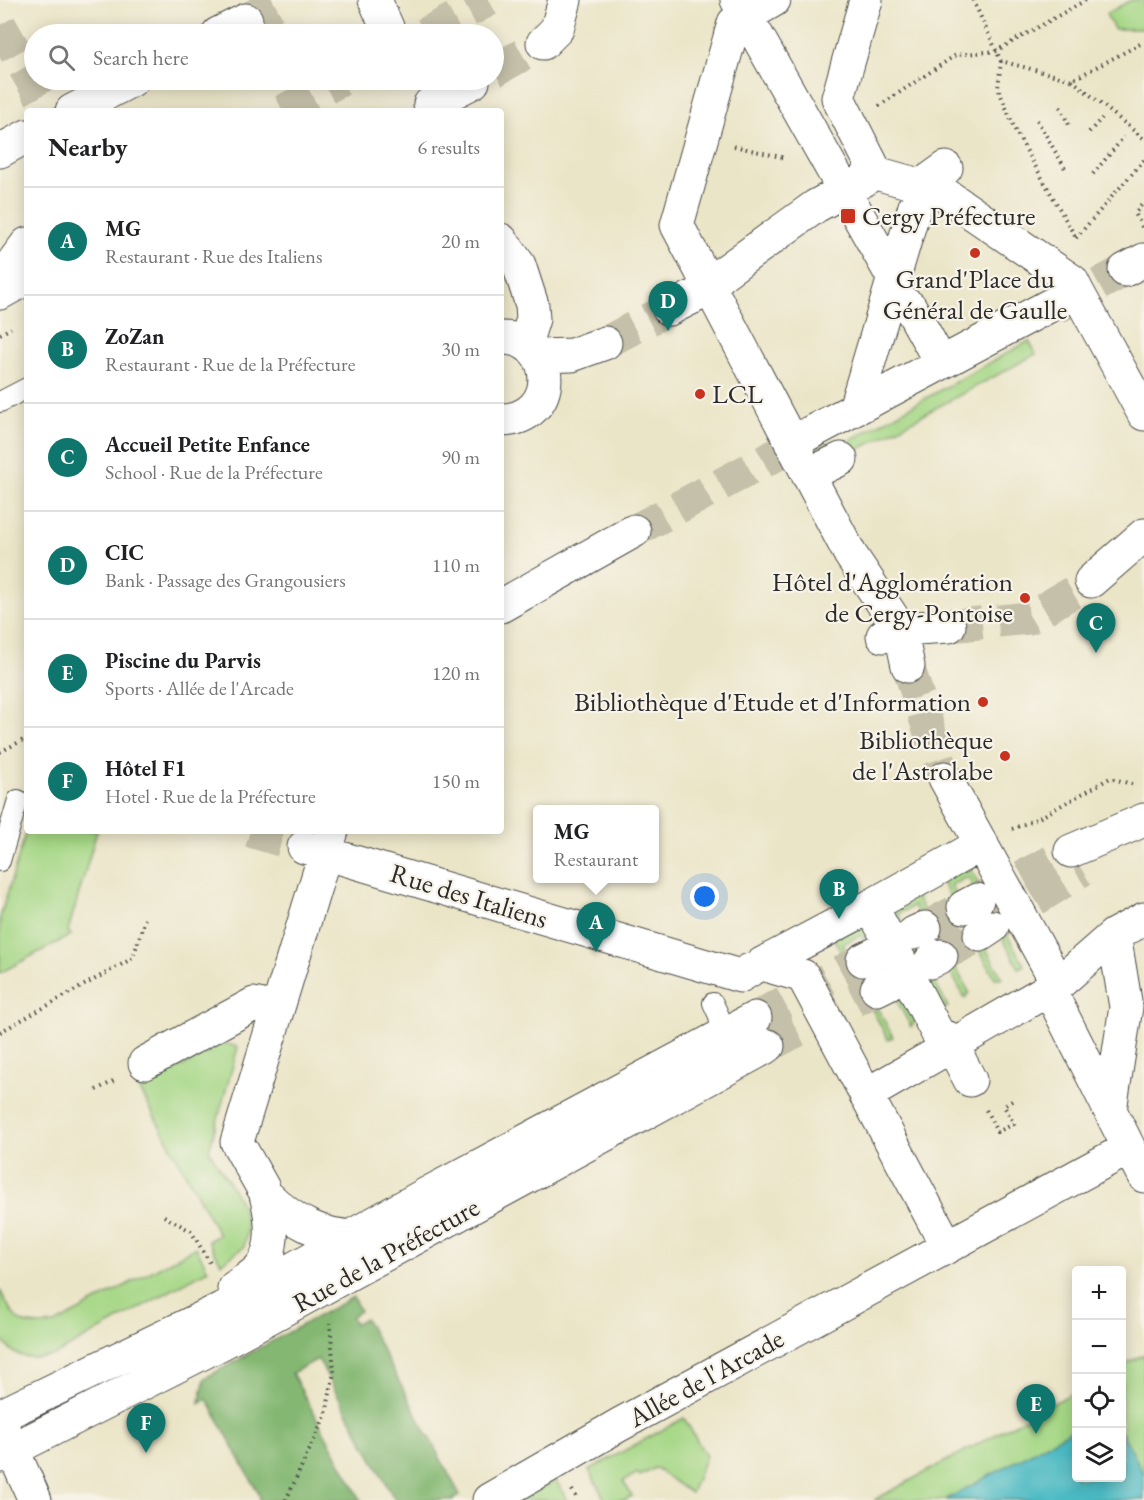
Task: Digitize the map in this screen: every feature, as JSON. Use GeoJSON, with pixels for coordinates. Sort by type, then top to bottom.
{"type":"FeatureCollection","features":[{"type":"Feature","properties":{"kind":"street"},"geometry":{"type":"LineString","coordinates":[[375,0],[386,24]]}},
{"type":"Feature","properties":{"kind":"street"},"geometry":{"type":"LineString","coordinates":[[866,0],[838,98],[876,173]]}},
{"type":"Feature","properties":{"kind":"street"},"geometry":{"type":"LineString","coordinates":[[543,43],[557,29],[566,2]]}},
{"type":"Feature","properties":{"kind":"street"},"geometry":{"type":"LineString","coordinates":[[908,666],[677,225],[734,23],[752,5],[902,302],[910,308],[941,363]]}},
{"type":"Feature","properties":{"kind":"street"},"geometry":{"type":"LineString","coordinates":[[78,108],[113,90]]}},
{"type":"Feature","properties":{"kind":"street"},"geometry":{"type":"LineString","coordinates":[[426,98],[450,90]]}},
{"type":"Feature","properties":{"kind":"street"},"geometry":{"type":"LineString","coordinates":[[0,151],[24,138]]}},
{"type":"Feature","properties":{"kind":"street"},"geometry":{"type":"LineString","coordinates":[[669,309],[709,289],[723,273],[816,206],[876,173],[934,177]]}},
{"type":"Feature","properties":{"kind":"street"},"geometry":{"type":"LineString","coordinates":[[855,409],[893,282],[934,177]]}},
{"type":"Feature","properties":{"kind":"street"},"geometry":{"type":"LineString","coordinates":[[934,177],[940,191],[1072,281],[1144,414]]}},
{"type":"Feature","properties":{"kind":"street"},"geometry":{"type":"LineString","coordinates":[[504,244],[519,265],[532,305],[533,319],[522,346]]}},
{"type":"Feature","properties":{"kind":"street"},"geometry":{"type":"LineString","coordinates":[[0,280],[24,248]]}},
{"type":"Feature","properties":{"kind":"street"},"geometry":{"type":"LineString","coordinates":[[0,293],[24,280]]}},
{"type":"Feature","properties":{"kind":"street"},"geometry":{"type":"LineString","coordinates":[[791,443],[1077,291]]}},
{"type":"Feature","properties":{"kind":"street"},"geometry":{"type":"LineString","coordinates":[[522,346],[572,355],[605,343]]}},
{"type":"Feature","properties":{"kind":"street"},"geometry":{"type":"LineString","coordinates":[[504,420],[521,417],[536,405],[546,379],[522,346]]}},
{"type":"Feature","properties":{"kind":"street"},"geometry":{"type":"LineString","coordinates":[[808,475],[841,459]]}},
{"type":"Feature","properties":{"kind":"street"},"geometry":{"type":"LineString","coordinates":[[504,604],[634,531]]}},
{"type":"Feature","properties":{"kind":"street"},"geometry":{"type":"LineString","coordinates":[[1091,581],[1144,535]]}},
{"type":"Feature","properties":{"kind":"street"},"geometry":{"type":"LineString","coordinates":[[892,632],[949,626]]}},
{"type":"Feature","properties":{"kind":"street"},"geometry":{"type":"LineString","coordinates":[[945,778],[982,844],[1054,986],[1110,1110],[1144,1176]]}},
{"type":"Feature","properties":{"kind":"street"},"geometry":{"type":"LineString","coordinates":[[1076,861],[1144,820]]}},
{"type":"Feature","properties":{"kind":"street"},"geometry":{"type":"LineString","coordinates":[[107,1364],[222,1296],[258,1270],[266,1260],[270,1242],[270,1210],[265,1192],[237,1142],[278,1009],[320,844]]}},
{"type":"Feature","properties":{"kind":"street","name":"Rue des Italiens"},"geometry":{"type":"LineString","coordinates":[[320,844],[740,976],[750,970]]}},
{"type":"Feature","properties":{"kind":"street"},"geometry":{"type":"LineString","coordinates":[[936,1252],[866,1095],[803,976],[762,964],[982,844]]}},
{"type":"Feature","properties":{"kind":"street"},"geometry":{"type":"LineString","coordinates":[[871,906],[938,1034],[948,1038],[970,1080]]}},
{"type":"Feature","properties":{"kind":"street"},"geometry":{"type":"LineString","coordinates":[[866,1095],[1054,986],[1114,935],[1144,919]]}},
{"type":"Feature","properties":{"kind":"street"},"geometry":{"type":"LineString","coordinates":[[1110,1110],[1126,1007],[1114,935]]}},
{"type":"Feature","properties":{"kind":"street"},"geometry":{"type":"LineString","coordinates":[[145,1063],[254,1004],[278,1009]]}},
{"type":"Feature","properties":{"kind":"street","name":"Rue de la Préfecture"},"geometry":{"type":"LineString","coordinates":[[0,1416],[227,1306],[722,1036],[761,1032],[611,1132],[222,1344],[4,1443]]}},
{"type":"Feature","properties":{"kind":"street","name":"Allée de l'Arcade"},"geometry":{"type":"LineString","coordinates":[[489,1500],[619,1425],[1129,1148]]}},
{"type":"Feature","properties":{"kind":"street"},"geometry":{"type":"LineString","coordinates":[[265,1192],[301,1224],[322,1233],[350,1237],[392,1237],[448,1221]]}},
{"type":"Feature","properties":{"kind":"street"},"geometry":{"type":"LineString","coordinates":[[4,1443],[35,1500]]}},
{"type":"Feature","properties":{"kind":"lane"},"geometry":{"type":"LineString","coordinates":[[0,402],[24,390]]}},
{"type":"Feature","properties":{"kind":"lane"},"geometry":{"type":"LineString","coordinates":[[0,861],[18,800]]}},
{"type":"Feature","properties":{"kind":"lane"},"geometry":{"type":"LineString","coordinates":[[611,1132],[715,1066],[723,1050],[719,1016],[713,1003]]}},
{"type":"Feature","properties":{"kind":"path"},"geometry":{"type":"LineString","coordinates":[[973,0],[983,17],[1001,61],[998,88],[1016,132],[1076,238],[1144,160]]}},
{"type":"Feature","properties":{"kind":"path"},"geometry":{"type":"LineString","coordinates":[[956,54],[996,51],[1086,0]]}},
{"type":"Feature","properties":{"kind":"path"},"geometry":{"type":"LineString","coordinates":[[1072,80],[1144,42]]}},
{"type":"Feature","properties":{"kind":"path"},"geometry":{"type":"LineString","coordinates":[[1001,61],[1072,80],[1144,139]]}},
{"type":"Feature","properties":{"kind":"path"},"geometry":{"type":"LineString","coordinates":[[1060,107],[1069,125]]}},
{"type":"Feature","properties":{"kind":"path"},"geometry":{"type":"LineString","coordinates":[[1089,132],[1102,118]]}},
{"type":"Feature","properties":{"kind":"path"},"geometry":{"type":"LineString","coordinates":[[1037,120],[1066,170]]}},
{"type":"Feature","properties":{"kind":"path"},"geometry":{"type":"LineString","coordinates":[[1092,174],[1124,137]]}},
{"type":"Feature","properties":{"kind":"path"},"geometry":{"type":"LineString","coordinates":[[1144,202],[1135,213],[1144,231]]}},
{"type":"Feature","properties":{"kind":"path"},"geometry":{"type":"LineString","coordinates":[[0,752],[24,740]]}},
{"type":"Feature","properties":{"kind":"path"},"geometry":{"type":"LineString","coordinates":[[1014,828],[1039,818],[1110,778],[1138,786]]}},
{"type":"Feature","properties":{"kind":"path"},"geometry":{"type":"LineString","coordinates":[[0,1032],[133,958],[145,919]]}},
{"type":"Feature","properties":{"kind":"path"},"geometry":{"type":"LineString","coordinates":[[992,1122],[997,1132],[1014,1124],[1004,1106],[1012,1101]]}},
{"type":"Feature","properties":{"kind":"path"},"geometry":{"type":"LineString","coordinates":[[164,1216],[191,1231],[214,1270]]}},
{"type":"Feature","properties":{"kind":"path"},"geometry":{"type":"LineString","coordinates":[[286,1500],[326,1414],[334,1372],[330,1323]]}},
{"type":"Feature","properties":{"kind":"green space"},"geometry":{"type":"Polygon","coordinates":[[[1131,0],[1144,0],[1144,29],[1114,29],[1106,14],[1131,0]]]}},
{"type":"Feature","properties":{"kind":"green space"},"geometry":{"type":"Polygon","coordinates":[[[1029,341],[1036,354],[856,451],[850,440],[1029,341]]]}},
{"type":"Feature","properties":{"kind":"green space"},"geometry":{"type":"Polygon","coordinates":[[[25,834],[96,834],[68,931],[71,935],[0,973],[0,917],[25,834]]]}},
{"type":"Feature","properties":{"kind":"green space"},"geometry":{"type":"Polygon","coordinates":[[[968,864],[1024,965],[1019,968],[968,877],[951,885],[1002,978],[995,978],[940,879],[968,864]]]}},
{"type":"Feature","properties":{"kind":"green space"},"geometry":{"type":"Polygon","coordinates":[[[914,893],[969,992],[965,998],[914,906],[898,914],[948,1007],[945,1008],[941,1008],[887,908],[914,893]]]}},
{"type":"Feature","properties":{"kind":"green space"},"geometry":{"type":"Polygon","coordinates":[[[861,922],[915,1022],[911,1027],[861,935],[843,944],[893,1037],[888,1039],[833,937],[861,922]]]}},
{"type":"Feature","properties":{"kind":"green space"},"geometry":{"type":"Polygon","coordinates":[[[220,1042],[238,1047],[209,1150],[237,1196],[246,1221],[244,1247],[221,1263],[208,1241],[219,1235],[133,1077],[147,1070],[154,1081],[209,1052],[208,1048],[220,1042]]]}},
{"type":"Feature","properties":{"kind":"green space"},"geometry":{"type":"Polygon","coordinates":[[[196,1247],[208,1270],[55,1355],[38,1358],[23,1356],[11,1350],[0,1337],[0,1290],[19,1320],[32,1325],[55,1324],[196,1247]]]}},
{"type":"Feature","properties":{"kind":"green space"},"geometry":{"type":"Polygon","coordinates":[[[353,1297],[360,1311],[351,1317],[355,1324],[365,1318],[460,1495],[452,1500],[395,1500],[318,1359],[292,1373],[361,1500],[259,1500],[260,1496],[207,1399],[199,1404],[205,1378],[353,1297]]]}},
{"type":"Feature","properties":{"kind":"green space"},"geometry":{"type":"Polygon","coordinates":[[[1144,1354],[1144,1500],[874,1500],[1072,1393],[1072,1482],[1126,1482],[1126,1364],[1144,1354]]]}},
{"type":"Feature","properties":{"kind":"green space"},"geometry":{"type":"Polygon","coordinates":[[[684,1418],[706,1456],[691,1493],[655,1468],[623,1481],[632,1496],[625,1500],[605,1500],[589,1470],[684,1418]]]}},
{"type":"Feature","properties":{"kind":"green space"},"geometry":{"type":"Polygon","coordinates":[[[556,1480],[567,1500],[519,1500],[556,1480]]]}},
{"type":"Feature","properties":{"kind":"water"},"geometry":{"type":"Polygon","coordinates":[[[1072,1430],[1072,1482],[1126,1482],[1126,1440],[1144,1474],[1144,1500],[945,1500],[1072,1430]]]}},
{"type":"Feature","properties":{"kind":"tunnel"},"geometry":{"type":"LineString","coordinates":[[246,20],[282,0]]}},
{"type":"Feature","properties":{"kind":"tunnel"},"geometry":{"type":"LineString","coordinates":[[444,24],[489,0]]}},
{"type":"Feature","properties":{"kind":"tunnel"},"geometry":{"type":"LineString","coordinates":[[0,25],[24,67]]}},
{"type":"Feature","properties":{"kind":"tunnel"},"geometry":{"type":"LineString","coordinates":[[504,65],[543,43]]}},
{"type":"Feature","properties":{"kind":"tunnel"},"geometry":{"type":"LineString","coordinates":[[37,90],[47,108]]}},
{"type":"Feature","properties":{"kind":"tunnel"},"geometry":{"type":"LineString","coordinates":[[289,108],[322,90]]}},
{"type":"Feature","properties":{"kind":"tunnel"},"geometry":{"type":"LineString","coordinates":[[1056,308],[1125,270]]}},
{"type":"Feature","properties":{"kind":"tunnel"},"geometry":{"type":"LineString","coordinates":[[605,343],[669,309]]}},
{"type":"Feature","properties":{"kind":"tunnel"},"geometry":{"type":"LineString","coordinates":[[634,531],[819,432]]}},
{"type":"Feature","properties":{"kind":"tunnel"},"geometry":{"type":"LineString","coordinates":[[949,626],[1029,618],[1091,581]]}},
{"type":"Feature","properties":{"kind":"tunnel"},"geometry":{"type":"LineString","coordinates":[[908,666],[945,778]]}},
{"type":"Feature","properties":{"kind":"tunnel"},"geometry":{"type":"LineString","coordinates":[[260,834],[304,847]]}},
{"type":"Feature","properties":{"kind":"tunnel"},"geometry":{"type":"LineString","coordinates":[[979,899],[1071,851]]}},
{"type":"Feature","properties":{"kind":"tunnel"},"geometry":{"type":"LineString","coordinates":[[994,926],[1082,870]]}},
{"type":"Feature","properties":{"kind":"tunnel"},"geometry":{"type":"LineString","coordinates":[[925,928],[964,907]]}},
{"type":"Feature","properties":{"kind":"tunnel"},"geometry":{"type":"LineString","coordinates":[[941,956],[980,935]]}},
{"type":"Feature","properties":{"kind":"tunnel"},"geometry":{"type":"LineString","coordinates":[[755,1018],[863,960]]}},
{"type":"Feature","properties":{"kind":"tunnel"},"geometry":{"type":"LineString","coordinates":[[768,1046],[877,989]]}},
{"type":"Feature","properties":{"kind":"place","name":"Cergy Préfecture"},"geometry":{"type":"Point","coordinates":[848,216]}},
{"type":"Feature","properties":{"kind":"place","name":"Grand'Place du Général de Gaulle"},"geometry":{"type":"Point","coordinates":[975,253]}},
{"type":"Feature","properties":{"kind":"place","name":"CIC"},"geometry":{"type":"Point","coordinates":[668,331]}},
{"type":"Feature","properties":{"kind":"place","name":"LCL"},"geometry":{"type":"Point","coordinates":[700,394]}},
{"type":"Feature","properties":{"kind":"place","name":"Hôtel d'Agglomération de Cergy-Pontoise"},"geometry":{"type":"Point","coordinates":[1025,598]}},
{"type":"Feature","properties":{"kind":"place","name":"Accueil Petite Enfance"},"geometry":{"type":"Point","coordinates":[1096,653]}},
{"type":"Feature","properties":{"kind":"place","name":"Bibliothèque d'Etude et d'Information"},"geometry":{"type":"Point","coordinates":[983,702]}},
{"type":"Feature","properties":{"kind":"place","name":"Bibliothèque de l'Astrolabe"},"geometry":{"type":"Point","coordinates":[1005,756]}},
{"type":"Feature","properties":{"kind":"place","name":"ZoZan"},"geometry":{"type":"Point","coordinates":[839,919]}},
{"type":"Feature","properties":{"kind":"place","name":"MG"},"geometry":{"type":"Point","coordinates":[596,952]}},
{"type":"Feature","properties":{"kind":"place","name":"Piscine du Parvis"},"geometry":{"type":"Point","coordinates":[1036,1434]}},
{"type":"Feature","properties":{"kind":"place","name":"Hôtel F1"},"geometry":{"type":"Point","coordinates":[146,1453]}}]}
